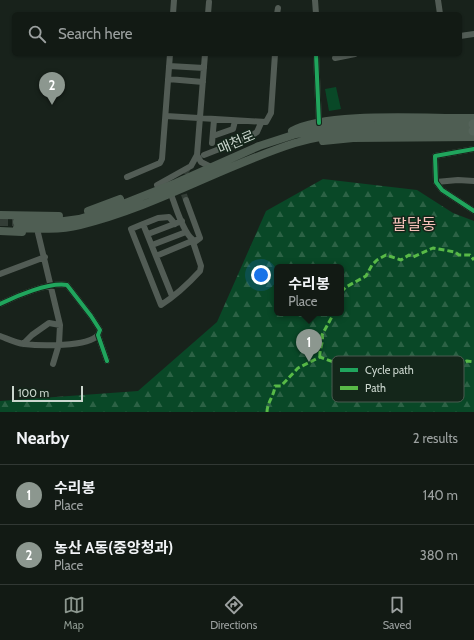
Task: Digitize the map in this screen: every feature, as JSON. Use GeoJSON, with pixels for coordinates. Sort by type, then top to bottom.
{"type":"FeatureCollection","features":[{"type":"Feature","properties":{"kind":"main road"},"geometry":{"type":"LineString","coordinates":[[281,138],[296,129],[319,123],[358,119],[474,128]]}},
{"type":"Feature","properties":{"kind":"main road","name":"매천로"},"geometry":{"type":"LineString","coordinates":[[17,225],[52,228],[80,225],[126,210],[177,186],[211,167],[281,138],[345,126],[474,128]]}},
{"type":"Feature","properties":{"kind":"main road","name":"매천로"},"geometry":{"type":"LineString","coordinates":[[177,186],[262,154],[296,143],[335,134],[474,128]]}},
{"type":"Feature","properties":{"kind":"main road"},"geometry":{"type":"LineString","coordinates":[[0,215],[53,217],[82,213],[164,182],[177,186],[172,197],[96,225],[56,232],[38,233],[0,231]]}},
{"type":"Feature","properties":{"kind":"street"},"geometry":{"type":"LineString","coordinates":[[173,12],[174,0]]}},
{"type":"Feature","properties":{"kind":"street"},"geometry":{"type":"LineString","coordinates":[[315,0],[316,12]]}},
{"type":"Feature","properties":{"kind":"street"},"geometry":{"type":"LineString","coordinates":[[438,0],[440,12]]}},
{"type":"Feature","properties":{"kind":"street"},"geometry":{"type":"LineString","coordinates":[[208,12],[209,2]]}},
{"type":"Feature","properties":{"kind":"street"},"geometry":{"type":"LineString","coordinates":[[462,36],[474,34]]}},
{"type":"Feature","properties":{"kind":"street"},"geometry":{"type":"LineString","coordinates":[[128,177],[160,164],[162,159],[170,56]]}},
{"type":"Feature","properties":{"kind":"street"},"geometry":{"type":"LineString","coordinates":[[157,185],[191,166],[197,155],[205,56]]}},
{"type":"Feature","properties":{"kind":"street"},"geometry":{"type":"LineString","coordinates":[[166,116],[261,123],[266,122],[271,113],[275,56]]}},
{"type":"Feature","properties":{"kind":"street"},"geometry":{"type":"LineString","coordinates":[[316,56],[319,123]]}},
{"type":"Feature","properties":{"kind":"street"},"geometry":{"type":"LineString","coordinates":[[335,58],[345,56]]}},
{"type":"Feature","properties":{"kind":"street"},"geometry":{"type":"LineString","coordinates":[[169,66],[204,68]]}},
{"type":"Feature","properties":{"kind":"street"},"geometry":{"type":"LineString","coordinates":[[168,79],[203,82]]}},
{"type":"Feature","properties":{"kind":"street"},"geometry":{"type":"LineString","coordinates":[[212,143],[214,120]]}},
{"type":"Feature","properties":{"kind":"street"},"geometry":{"type":"LineString","coordinates":[[213,136],[233,128],[235,121]]}},
{"type":"Feature","properties":{"kind":"street"},"geometry":{"type":"LineString","coordinates":[[204,155],[250,137],[257,132],[261,123]]}},
{"type":"Feature","properties":{"kind":"street"},"geometry":{"type":"LineString","coordinates":[[474,149],[435,156],[436,182],[442,190],[474,211]]}},
{"type":"Feature","properties":{"kind":"street"},"geometry":{"type":"LineString","coordinates":[[197,155],[201,162],[211,167]]}},
{"type":"Feature","properties":{"kind":"street"},"geometry":{"type":"LineString","coordinates":[[436,182],[458,180],[474,181]]}},
{"type":"Feature","properties":{"kind":"street"},"geometry":{"type":"LineString","coordinates":[[172,197],[186,232],[192,240],[201,266],[200,271],[161,305],[131,229],[164,216],[169,217],[175,224]]}},
{"type":"Feature","properties":{"kind":"street"},"geometry":{"type":"LineString","coordinates":[[156,256],[192,240],[196,241],[200,238],[186,200]]}},
{"type":"Feature","properties":{"kind":"street"},"geometry":{"type":"LineString","coordinates":[[148,234],[182,221]]}},
{"type":"Feature","properties":{"kind":"street"},"geometry":{"type":"LineString","coordinates":[[143,224],[172,296]]}},
{"type":"Feature","properties":{"kind":"street"},"geometry":{"type":"LineString","coordinates":[[152,245],[186,232]]}},
{"type":"Feature","properties":{"kind":"street"},"geometry":{"type":"LineString","coordinates":[[38,233],[45,257],[60,325],[59,344],[53,364]]}},
{"type":"Feature","properties":{"kind":"street"},"geometry":{"type":"LineString","coordinates":[[0,274],[45,257]]}},
{"type":"Feature","properties":{"kind":"street"},"geometry":{"type":"LineString","coordinates":[[0,304],[58,283],[67,285],[100,330],[94,339],[74,344],[23,344],[0,336]]}},
{"type":"Feature","properties":{"kind":"street"},"geometry":{"type":"LineString","coordinates":[[23,344],[32,335],[49,323],[60,325]]}},
{"type":"Feature","properties":{"kind":"street"},"geometry":{"type":"LineString","coordinates":[[98,335],[107,361]]}},
{"type":"Feature","properties":{"kind":"green space"},"geometry":{"type":"Polygon","coordinates":[[[336,87],[341,109],[329,111],[325,89],[336,87]]]}},
{"type":"Feature","properties":{"kind":"green space"},"geometry":{"type":"Polygon","coordinates":[[[323,179],[417,190],[453,213],[474,221],[474,412],[0,412],[0,401],[138,391],[217,322],[266,211],[323,179]]]}},
{"type":"Feature","properties":{"kind":"tunnel"},"geometry":{"type":"LineString","coordinates":[[186,200],[182,183],[188,168]]}},
{"type":"Feature","properties":{"kind":"tunnel"},"geometry":{"type":"LineString","coordinates":[[0,222],[17,222]]}},
{"type":"Feature","properties":{"kind":"marked path"},"geometry":{"type":"LineString","coordinates":[[344,289],[366,276],[372,265],[386,255],[401,260],[409,255],[413,257],[433,248],[455,252],[459,255],[470,255],[474,260]]}},
{"type":"Feature","properties":{"kind":"marked path"},"geometry":{"type":"LineString","coordinates":[[320,357],[322,335],[332,316]]}},
{"type":"Feature","properties":{"kind":"marked path"},"geometry":{"type":"LineString","coordinates":[[267,412],[275,386],[281,386],[298,368],[320,357],[332,362]]}},
{"type":"Feature","properties":{"kind":"marked path"},"geometry":{"type":"LineString","coordinates":[[464,362],[474,362]]}},
{"type":"Feature","properties":{"kind":"cycle path"},"geometry":{"type":"LineString","coordinates":[[316,56],[319,123]]}},
{"type":"Feature","properties":{"kind":"cycle path"},"geometry":{"type":"LineString","coordinates":[[474,149],[435,156],[436,182],[442,190],[474,211]]}},
{"type":"Feature","properties":{"kind":"cycle path"},"geometry":{"type":"LineString","coordinates":[[0,304],[42,288],[67,285],[100,330],[98,335],[107,361]]}},
{"type":"Feature","properties":{"kind":"place","name":"농산 A동(중앙청과)"},"geometry":{"type":"Point","coordinates":[52,105]}},
{"type":"Feature","properties":{"kind":"place","name":"수리봉"},"geometry":{"type":"Point","coordinates":[309,362]}},
{"type":"Feature","properties":{"kind":"district","name":"팔달동"},"geometry":{"type":"Point","coordinates":[414,224]}}]}
